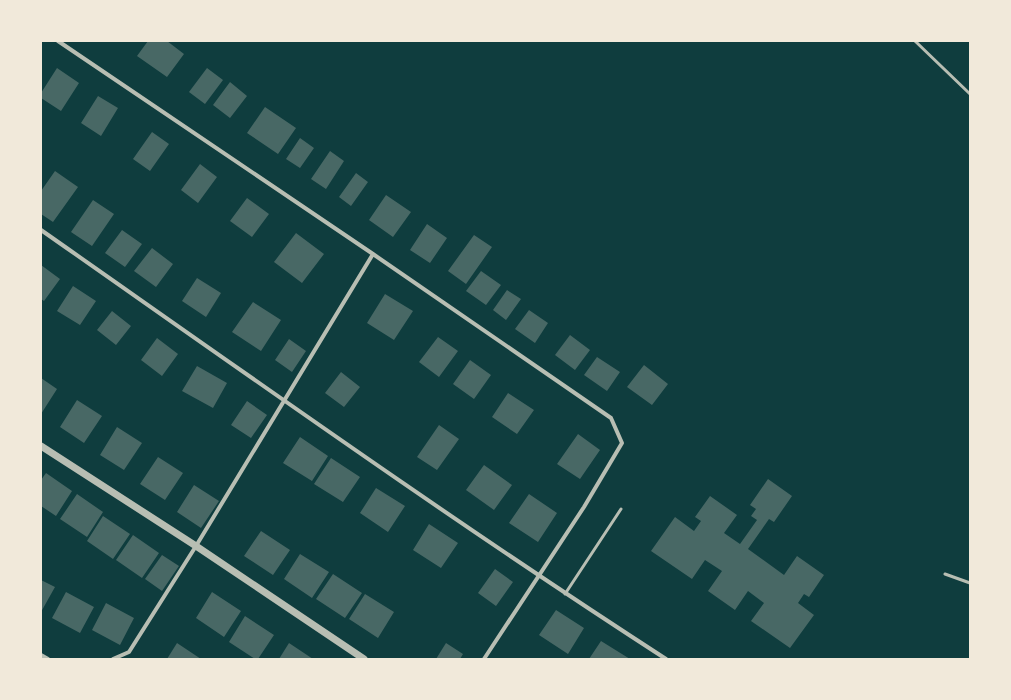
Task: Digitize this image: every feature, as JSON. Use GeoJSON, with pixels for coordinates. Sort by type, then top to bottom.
{"type":"FeatureCollection","features":[{"type":"Feature","properties":{"kind":"street"},"geometry":{"type":"LineString","coordinates":[[58,41],[373,254],[611,418],[622,443],[584,507],[484,659]]}},
{"type":"Feature","properties":{"kind":"street"},"geometry":{"type":"LineString","coordinates":[[41,230],[284,401],[565,594],[666,659]]}},
{"type":"Feature","properties":{"kind":"street"},"geometry":{"type":"LineString","coordinates":[[113,659],[129,652],[196,546],[373,254]]}},
{"type":"Feature","properties":{"kind":"street"},"geometry":{"type":"LineString","coordinates":[[41,446],[196,546],[364,659]]}},
{"type":"Feature","properties":{"kind":"street"},"geometry":{"type":"LineString","coordinates":[[41,655],[48,659]]}},
{"type":"Feature","properties":{"kind":"lane"},"geometry":{"type":"LineString","coordinates":[[914,41],[970,94]]}},
{"type":"Feature","properties":{"kind":"lane"},"geometry":{"type":"LineString","coordinates":[[565,594],[621,509]]}},
{"type":"Feature","properties":{"kind":"lane"},"geometry":{"type":"LineString","coordinates":[[945,574],[970,583]]}},
{"type":"Feature","properties":{"kind":"building"},"geometry":{"type":"Polygon","coordinates":[[[148,41],[167,41],[184,54],[167,77],[137,56],[148,41]]]}},
{"type":"Feature","properties":{"kind":"building"},"geometry":{"type":"Polygon","coordinates":[[[57,68],[79,83],[61,111],[41,98],[41,93],[57,68]]]}},
{"type":"Feature","properties":{"kind":"building"},"geometry":{"type":"Polygon","coordinates":[[[207,68],[223,80],[205,104],[189,92],[207,68]]]}},
{"type":"Feature","properties":{"kind":"building"},"geometry":{"type":"Polygon","coordinates":[[[230,82],[247,96],[230,118],[213,105],[230,82]]]}},
{"type":"Feature","properties":{"kind":"building"},"geometry":{"type":"Polygon","coordinates":[[[98,96],[118,108],[101,136],[81,123],[98,96]]]}},
{"type":"Feature","properties":{"kind":"building"},"geometry":{"type":"Polygon","coordinates":[[[265,107],[296,128],[278,154],[247,133],[265,107]]]}},
{"type":"Feature","properties":{"kind":"building"},"geometry":{"type":"Polygon","coordinates":[[[152,132],[169,144],[150,171],[133,159],[152,132]]]}},
{"type":"Feature","properties":{"kind":"building"},"geometry":{"type":"Polygon","coordinates":[[[300,138],[314,148],[300,168],[286,159],[300,138]]]}},
{"type":"Feature","properties":{"kind":"building"},"geometry":{"type":"Polygon","coordinates":[[[330,151],[344,161],[326,189],[311,179],[330,151]]]}},
{"type":"Feature","properties":{"kind":"building"},"geometry":{"type":"Polygon","coordinates":[[[200,164],[217,177],[198,203],[181,190],[200,164]]]}},
{"type":"Feature","properties":{"kind":"building"},"geometry":{"type":"Polygon","coordinates":[[[55,171],[78,187],[53,222],[41,214],[41,191],[55,171]]]}},
{"type":"Feature","properties":{"kind":"building"},"geometry":{"type":"Polygon","coordinates":[[[356,173],[368,182],[351,206],[339,197],[356,173]]]}},
{"type":"Feature","properties":{"kind":"building"},"geometry":{"type":"Polygon","coordinates":[[[386,195],[411,212],[393,237],[369,220],[386,195]]]}},
{"type":"Feature","properties":{"kind":"building"},"geometry":{"type":"Polygon","coordinates":[[[247,198],[269,214],[252,237],[230,221],[247,198]]]}},
{"type":"Feature","properties":{"kind":"building"},"geometry":{"type":"Polygon","coordinates":[[[93,200],[114,214],[92,246],[71,232],[93,200]]]}},
{"type":"Feature","properties":{"kind":"building"},"geometry":{"type":"Polygon","coordinates":[[[427,224],[447,238],[430,263],[410,250],[427,224]]]}},
{"type":"Feature","properties":{"kind":"building"},"geometry":{"type":"Polygon","coordinates":[[[122,230],[142,244],[125,267],[105,253],[122,230]]]}},
{"type":"Feature","properties":{"kind":"building"},"geometry":{"type":"Polygon","coordinates":[[[296,233],[324,254],[302,283],[274,262],[296,233]]]}},
{"type":"Feature","properties":{"kind":"building"},"geometry":{"type":"Polygon","coordinates":[[[474,235],[492,247],[466,284],[448,271],[474,235]]]}},
{"type":"Feature","properties":{"kind":"building"},"geometry":{"type":"Polygon","coordinates":[[[152,248],[173,264],[156,287],[134,271],[152,248]]]}},
{"type":"Feature","properties":{"kind":"building"},"geometry":{"type":"Polygon","coordinates":[[[41,265],[60,279],[44,301],[41,299],[41,265]]]}},
{"type":"Feature","properties":{"kind":"building"},"geometry":{"type":"Polygon","coordinates":[[[481,271],[501,285],[486,305],[466,291],[481,271]]]}},
{"type":"Feature","properties":{"kind":"building"},"geometry":{"type":"Polygon","coordinates":[[[197,278],[221,293],[206,317],[182,301],[197,278]]]}},
{"type":"Feature","properties":{"kind":"building"},"geometry":{"type":"Polygon","coordinates":[[[73,286],[96,301],[80,325],[57,311],[73,286]]]}},
{"type":"Feature","properties":{"kind":"building"},"geometry":{"type":"Polygon","coordinates":[[[507,290],[521,299],[506,320],[493,310],[507,290]]]}},
{"type":"Feature","properties":{"kind":"building"},"geometry":{"type":"Polygon","coordinates":[[[385,294],[413,311],[394,340],[367,323],[385,294]]]}},
{"type":"Feature","properties":{"kind":"building"},"geometry":{"type":"Polygon","coordinates":[[[253,302],[281,320],[261,351],[232,332],[253,302]]]}},
{"type":"Feature","properties":{"kind":"building"},"geometry":{"type":"Polygon","coordinates":[[[529,310],[548,323],[535,343],[515,329],[529,310]]]}},
{"type":"Feature","properties":{"kind":"building"},"geometry":{"type":"Polygon","coordinates":[[[112,311],[131,326],[116,345],[97,330],[112,311]]]}},
{"type":"Feature","properties":{"kind":"building"},"geometry":{"type":"Polygon","coordinates":[[[570,335],[590,350],[575,370],[555,355],[570,335]]]}},
{"type":"Feature","properties":{"kind":"building"},"geometry":{"type":"Polygon","coordinates":[[[438,337],[458,351],[439,377],[419,362],[438,337]]]}},
{"type":"Feature","properties":{"kind":"building"},"geometry":{"type":"Polygon","coordinates":[[[157,338],[178,354],[162,376],[141,360],[157,338]]]}},
{"type":"Feature","properties":{"kind":"building"},"geometry":{"type":"Polygon","coordinates":[[[289,339],[306,351],[292,372],[275,360],[289,339]]]}},
{"type":"Feature","properties":{"kind":"building"},"geometry":{"type":"Polygon","coordinates":[[[597,357],[620,372],[607,391],[584,375],[597,357]]]}},
{"type":"Feature","properties":{"kind":"building"},"geometry":{"type":"Polygon","coordinates":[[[470,360],[491,375],[474,399],[453,384],[470,360]]]}},
{"type":"Feature","properties":{"kind":"building"},"geometry":{"type":"Polygon","coordinates":[[[644,365],[668,384],[652,405],[627,387],[644,365]]]}},
{"type":"Feature","properties":{"kind":"building"},"geometry":{"type":"Polygon","coordinates":[[[197,366],[227,383],[213,408],[182,391],[197,366]]]}},
{"type":"Feature","properties":{"kind":"building"},"geometry":{"type":"Polygon","coordinates":[[[341,372],[360,387],[344,407],[325,393],[341,372]]]}},
{"type":"Feature","properties":{"kind":"building"},"geometry":{"type":"Polygon","coordinates":[[[41,378],[57,389],[41,414],[41,378]]]}},
{"type":"Feature","properties":{"kind":"building"},"geometry":{"type":"Polygon","coordinates":[[[508,393],[534,410],[517,434],[492,417],[508,393]]]}},
{"type":"Feature","properties":{"kind":"building"},"geometry":{"type":"Polygon","coordinates":[[[77,400],[102,416],[84,443],[60,427],[77,400]]]}},
{"type":"Feature","properties":{"kind":"building"},"geometry":{"type":"Polygon","coordinates":[[[247,401],[267,415],[251,438],[231,425],[247,401]]]}},
{"type":"Feature","properties":{"kind":"building"},"geometry":{"type":"Polygon","coordinates":[[[439,425],[459,439],[437,470],[417,457],[439,425]]]}},
{"type":"Feature","properties":{"kind":"building"},"geometry":{"type":"Polygon","coordinates":[[[117,427],[142,443],[124,470],[100,455],[117,427]]]}},
{"type":"Feature","properties":{"kind":"building"},"geometry":{"type":"Polygon","coordinates":[[[578,434],[600,450],[580,479],[557,464],[578,434]]]}},
{"type":"Feature","properties":{"kind":"building"},"geometry":{"type":"Polygon","coordinates":[[[300,437],[328,456],[312,481],[283,463],[300,437]]]}},
{"type":"Feature","properties":{"kind":"building"},"geometry":{"type":"Polygon","coordinates":[[[158,457],[183,473],[165,500],[140,484],[158,457]]]}},
{"type":"Feature","properties":{"kind":"building"},"geometry":{"type":"Polygon","coordinates":[[[331,458],[360,477],[343,502],[314,484],[331,458]]]}},
{"type":"Feature","properties":{"kind":"building"},"geometry":{"type":"Polygon","coordinates":[[[484,465],[512,485],[494,510],[466,490],[484,465]]]}},
{"type":"Feature","properties":{"kind":"building"},"geometry":{"type":"Polygon","coordinates":[[[46,473],[72,491],[56,516],[41,506],[41,480],[46,473]]]}},
{"type":"Feature","properties":{"kind":"building"},"geometry":{"type":"Polygon","coordinates":[[[768,479],[792,496],[774,522],[769,519],[748,549],[784,575],[797,556],[824,575],[809,597],[804,594],[798,603],[814,615],[790,648],[751,621],[764,603],[748,591],[735,610],[708,591],[722,571],[705,560],[692,579],[651,551],[675,517],[694,531],[701,521],[695,517],[710,496],[737,515],[724,533],[740,544],[757,520],[751,516],[756,509],[750,505],[768,479]]]}},
{"type":"Feature","properties":{"kind":"building"},"geometry":{"type":"Polygon","coordinates":[[[194,485],[219,501],[201,528],[177,512],[194,485]]]}},
{"type":"Feature","properties":{"kind":"building"},"geometry":{"type":"Polygon","coordinates":[[[376,488],[405,506],[388,532],[360,513],[376,488]]]}},
{"type":"Feature","properties":{"kind":"building"},"geometry":{"type":"Polygon","coordinates":[[[77,494],[103,512],[87,537],[60,519],[77,494]]]}},
{"type":"Feature","properties":{"kind":"building"},"geometry":{"type":"Polygon","coordinates":[[[529,494],[557,513],[538,542],[509,523],[529,494]]]}},
{"type":"Feature","properties":{"kind":"building"},"geometry":{"type":"Polygon","coordinates":[[[103,516],[130,534],[113,559],[87,541],[103,516]]]}},
{"type":"Feature","properties":{"kind":"building"},"geometry":{"type":"Polygon","coordinates":[[[429,524],[458,543],[441,568],[413,550],[429,524]]]}},
{"type":"Feature","properties":{"kind":"building"},"geometry":{"type":"Polygon","coordinates":[[[261,531],[290,550],[273,575],[244,556],[261,531]]]}},
{"type":"Feature","properties":{"kind":"building"},"geometry":{"type":"Polygon","coordinates":[[[133,535],[159,553],[142,578],[116,560],[133,535]]]}},
{"type":"Feature","properties":{"kind":"building"},"geometry":{"type":"Polygon","coordinates":[[[300,554],[329,572],[312,598],[284,579],[300,554]]]}},
{"type":"Feature","properties":{"kind":"building"},"geometry":{"type":"Polygon","coordinates":[[[162,555],[179,566],[162,591],[145,579],[162,555]]]}},
{"type":"Feature","properties":{"kind":"building"},"geometry":{"type":"Polygon","coordinates":[[[495,569],[513,582],[496,606],[478,593],[495,569]]]}},
{"type":"Feature","properties":{"kind":"building"},"geometry":{"type":"Polygon","coordinates":[[[333,574],[362,593],[345,618],[316,599],[333,574]]]}},
{"type":"Feature","properties":{"kind":"building"},"geometry":{"type":"Polygon","coordinates":[[[41,580],[55,587],[41,612],[41,580]]]}},
{"type":"Feature","properties":{"kind":"building"},"geometry":{"type":"Polygon","coordinates":[[[66,592],[94,607],[80,633],[52,618],[66,592]]]}},
{"type":"Feature","properties":{"kind":"building"},"geometry":{"type":"Polygon","coordinates":[[[212,592],[241,611],[224,637],[196,618],[212,592]]]}},
{"type":"Feature","properties":{"kind":"building"},"geometry":{"type":"Polygon","coordinates":[[[365,594],[394,612],[378,638],[349,619],[365,594]]]}},
{"type":"Feature","properties":{"kind":"building"},"geometry":{"type":"Polygon","coordinates":[[[106,603],[134,618],[120,645],[92,630],[106,603]]]}},
{"type":"Feature","properties":{"kind":"building"},"geometry":{"type":"Polygon","coordinates":[[[556,610],[584,628],[568,654],[539,635],[556,610]]]}},
{"type":"Feature","properties":{"kind":"building"},"geometry":{"type":"Polygon","coordinates":[[[245,616],[274,635],[258,659],[255,659],[229,642],[245,616]]]}},
{"type":"Feature","properties":{"kind":"building"},"geometry":{"type":"Polygon","coordinates":[[[601,641],[630,659],[589,659],[601,641]]]}},
{"type":"Feature","properties":{"kind":"building"},"geometry":{"type":"Polygon","coordinates":[[[177,643],[201,659],[167,659],[177,643]]]}},
{"type":"Feature","properties":{"kind":"building"},"geometry":{"type":"Polygon","coordinates":[[[289,643],[313,659],[279,659],[289,643]]]}},
{"type":"Feature","properties":{"kind":"building"},"geometry":{"type":"Polygon","coordinates":[[[446,643],[463,654],[460,659],[436,659],[446,643]]]}}]}
